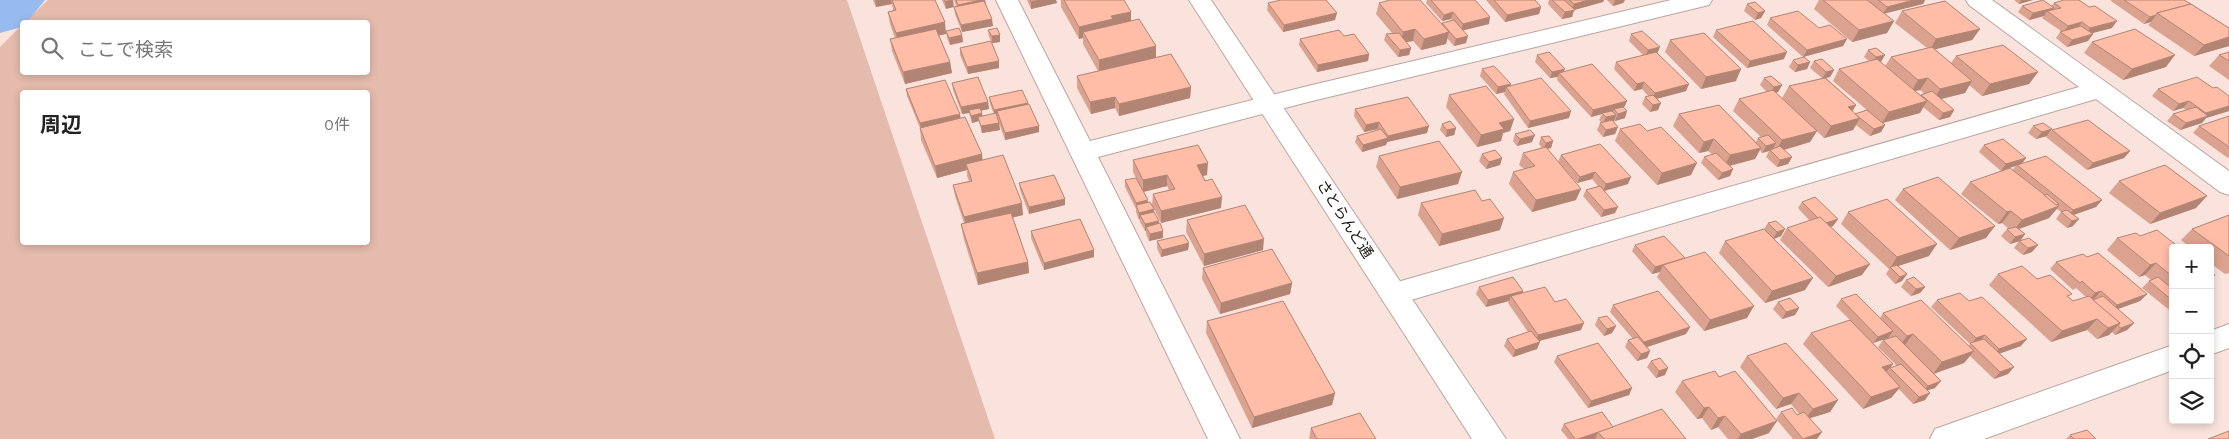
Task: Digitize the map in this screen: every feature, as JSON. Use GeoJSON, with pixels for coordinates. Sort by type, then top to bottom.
{"type":"FeatureCollection","features":[{"type":"Feature","properties":{"kind":"street"},"geometry":{"type":"LineString","coordinates":[[1007,0],[1224,439]]}},
{"type":"Feature","properties":{"kind":"street","name":"さとらんど通"},"geometry":{"type":"LineString","coordinates":[[1200,0],[1490,439]]}},
{"type":"Feature","properties":{"kind":"street"},"geometry":{"type":"LineString","coordinates":[[1082,152],[1317,92],[1701,0]]}},
{"type":"Feature","properties":{"kind":"street"},"geometry":{"type":"LineString","coordinates":[[1977,0],[2229,185]]}},
{"type":"Feature","properties":{"kind":"street"},"geometry":{"type":"LineString","coordinates":[[1394,294],[2099,90]]}},
{"type":"Feature","properties":{"kind":"street"},"geometry":{"type":"LineString","coordinates":[[2214,342],[2229,336]]}},
{"type":"Feature","properties":{"kind":"street"},"geometry":{"type":"LineString","coordinates":[[1946,439],[2169,358]]}},
{"type":"Feature","properties":{"kind":"shaded area"},"geometry":{"type":"Polygon","coordinates":[[[48,0],[847,0],[995,439],[0,439],[0,47],[20,27],[20,75],[370,75],[370,20],[27,20],[48,0]]]}},
{"type":"Feature","properties":{"kind":"building"},"geometry":{"type":"Polygon","coordinates":[[[892,0],[935,0],[945,22],[896,33],[888,12],[896,10],[892,0]]]}},
{"type":"Feature","properties":{"kind":"building"},"geometry":{"type":"Polygon","coordinates":[[[956,0],[981,0],[958,5],[956,0]]]}},
{"type":"Feature","properties":{"kind":"building"},"geometry":{"type":"Polygon","coordinates":[[[1064,0],[1124,0],[1131,12],[1111,16],[1113,19],[1079,27],[1064,0]]]}},
{"type":"Feature","properties":{"kind":"building"},"geometry":{"type":"Polygon","coordinates":[[[1281,0],[1326,0],[1337,13],[1284,25],[1268,3],[1281,0]]]}},
{"type":"Feature","properties":{"kind":"building"},"geometry":{"type":"Polygon","coordinates":[[[1390,0],[1420,0],[1449,32],[1424,39],[1415,29],[1403,32],[1379,3],[1390,0]]]}},
{"type":"Feature","properties":{"kind":"building"},"geometry":{"type":"Polygon","coordinates":[[[1431,0],[1475,0],[1490,17],[1463,24],[1453,12],[1444,15],[1431,0]]]}},
{"type":"Feature","properties":{"kind":"building"},"geometry":{"type":"Polygon","coordinates":[[[1494,0],[1535,0],[1541,7],[1507,15],[1494,0]]]}},
{"type":"Feature","properties":{"kind":"building"},"geometry":{"type":"Polygon","coordinates":[[[1552,0],[1564,0],[1575,10],[1565,12],[1552,0]]]}},
{"type":"Feature","properties":{"kind":"building"},"geometry":{"type":"Polygon","coordinates":[[[1569,0],[1589,0],[1574,4],[1569,0]]]}},
{"type":"Feature","properties":{"kind":"building"},"geometry":{"type":"Polygon","coordinates":[[[1823,0],[1867,0],[1894,21],[1859,30],[1823,0]]]}},
{"type":"Feature","properties":{"kind":"building"},"geometry":{"type":"Polygon","coordinates":[[[1878,0],[1914,0],[1887,7],[1878,0]]]}},
{"type":"Feature","properties":{"kind":"building"},"geometry":{"type":"Polygon","coordinates":[[[2043,0],[2054,8],[2033,13],[2022,6],[2043,0]]]}},
{"type":"Feature","properties":{"kind":"building"},"geometry":{"type":"Polygon","coordinates":[[[2064,0],[2079,0],[2089,7],[2095,6],[2117,21],[2090,28],[2082,22],[2068,26],[2047,11],[2061,8],[2054,3],[2064,0]]]}},
{"type":"Feature","properties":{"kind":"building"},"geometry":{"type":"Polygon","coordinates":[[[2124,0],[2184,0],[2191,4],[2157,13],[2150,17],[2124,0]]]}},
{"type":"Feature","properties":{"kind":"building"},"geometry":{"type":"Polygon","coordinates":[[[984,1],[992,19],[961,25],[954,7],[984,1]]]}},
{"type":"Feature","properties":{"kind":"building"},"geometry":{"type":"Polygon","coordinates":[[[1945,1],[1980,29],[1936,39],[1902,11],[1945,1]]]}},
{"type":"Feature","properties":{"kind":"building"},"geometry":{"type":"Polygon","coordinates":[[[1755,2],[1765,11],[1758,13],[1747,4],[1755,2]]]}},
{"type":"Feature","properties":{"kind":"building"},"geometry":{"type":"Polygon","coordinates":[[[2191,4],[2229,28],[2229,37],[2204,45],[2157,13],[2191,4]]]}},
{"type":"Feature","properties":{"kind":"building"},"geometry":{"type":"Polygon","coordinates":[[[1798,11],[1819,28],[1830,25],[1847,39],[1807,50],[1770,18],[1798,11]]]}},
{"type":"Feature","properties":{"kind":"building"},"geometry":{"type":"Polygon","coordinates":[[[1139,19],[1156,46],[1099,60],[1083,32],[1139,19]]]}},
{"type":"Feature","properties":{"kind":"building"},"geometry":{"type":"Polygon","coordinates":[[[1454,20],[1468,36],[1456,39],[1442,23],[1454,20]]]}},
{"type":"Feature","properties":{"kind":"building"},"geometry":{"type":"Polygon","coordinates":[[[1753,21],[1787,52],[1750,61],[1716,30],[1753,21]]]}},
{"type":"Feature","properties":{"kind":"building"},"geometry":{"type":"Polygon","coordinates":[[[2081,26],[2093,34],[2072,40],[2060,32],[2081,26]]]}},
{"type":"Feature","properties":{"kind":"building"},"geometry":{"type":"Polygon","coordinates":[[[959,28],[962,35],[949,38],[946,31],[959,28]]]}},
{"type":"Feature","properties":{"kind":"building"},"geometry":{"type":"Polygon","coordinates":[[[997,28],[1000,35],[992,36],[988,30],[997,28]]]}},
{"type":"Feature","properties":{"kind":"building"},"geometry":{"type":"Polygon","coordinates":[[[936,29],[950,62],[903,72],[890,39],[936,29]]]}},
{"type":"Feature","properties":{"kind":"building"},"geometry":{"type":"Polygon","coordinates":[[[2135,29],[2175,55],[2132,69],[2092,42],[2135,29]]]}},
{"type":"Feature","properties":{"kind":"building"},"geometry":{"type":"Polygon","coordinates":[[[1339,30],[1344,36],[1354,34],[1369,54],[1318,65],[1300,39],[1339,30]]]}},
{"type":"Feature","properties":{"kind":"building"},"geometry":{"type":"Polygon","coordinates":[[[1642,31],[1660,47],[1648,50],[1631,34],[1642,31]]]}},
{"type":"Feature","properties":{"kind":"building"},"geometry":{"type":"Polygon","coordinates":[[[1399,33],[1411,48],[1400,50],[1386,34],[1399,33]]]}},
{"type":"Feature","properties":{"kind":"building"},"geometry":{"type":"Polygon","coordinates":[[[1704,33],[1741,69],[1706,77],[1670,40],[1704,33]]]}},
{"type":"Feature","properties":{"kind":"building"},"geometry":{"type":"Polygon","coordinates":[[[991,41],[999,61],[967,67],[960,48],[991,41]]]}},
{"type":"Feature","properties":{"kind":"building"},"geometry":{"type":"Polygon","coordinates":[[[2003,45],[2038,72],[1990,84],[1956,56],[2003,45]]]}},
{"type":"Feature","properties":{"kind":"building"},"geometry":{"type":"Polygon","coordinates":[[[1932,47],[1972,81],[1940,89],[1928,78],[1918,80],[1891,57],[1932,47]]]}},
{"type":"Feature","properties":{"kind":"building"},"geometry":{"type":"Polygon","coordinates":[[[1876,48],[1885,55],[1876,57],[1868,50],[1876,48]]]}},
{"type":"Feature","properties":{"kind":"building"},"geometry":{"type":"Polygon","coordinates":[[[1549,52],[1565,69],[1552,72],[1537,55],[1549,52]]]}},
{"type":"Feature","properties":{"kind":"building"},"geometry":{"type":"Polygon","coordinates":[[[1656,52],[1689,84],[1655,93],[1644,82],[1637,84],[1616,62],[1656,52]]]}},
{"type":"Feature","properties":{"kind":"building"},"geometry":{"type":"Polygon","coordinates":[[[2229,52],[2229,61],[2219,55],[2229,52]]]}},
{"type":"Feature","properties":{"kind":"building"},"geometry":{"type":"Polygon","coordinates":[[[1171,54],[1191,87],[1119,104],[1115,97],[1090,102],[1077,76],[1171,54]]]}},
{"type":"Feature","properties":{"kind":"building"},"geometry":{"type":"Polygon","coordinates":[[[1804,57],[1810,62],[1798,65],[1793,60],[1804,57]]]}},
{"type":"Feature","properties":{"kind":"building"},"geometry":{"type":"Polygon","coordinates":[[[1822,59],[1834,70],[1826,72],[1814,61],[1822,59]]]}},
{"type":"Feature","properties":{"kind":"building"},"geometry":{"type":"Polygon","coordinates":[[[1877,59],[1927,101],[1889,112],[1839,69],[1877,59]]]}},
{"type":"Feature","properties":{"kind":"building"},"geometry":{"type":"Polygon","coordinates":[[[1592,64],[1627,101],[1593,110],[1559,73],[1592,64]]]}},
{"type":"Feature","properties":{"kind":"building"},"geometry":{"type":"Polygon","coordinates":[[[1494,66],[1511,84],[1498,87],[1482,69],[1494,66]]]}},
{"type":"Feature","properties":{"kind":"building"},"geometry":{"type":"Polygon","coordinates":[[[1771,76],[1782,85],[1774,87],[1764,78],[1771,76]]]}},
{"type":"Feature","properties":{"kind":"building"},"geometry":{"type":"Polygon","coordinates":[[[978,77],[988,102],[961,107],[952,83],[978,77]]]}},
{"type":"Feature","properties":{"kind":"building"},"geometry":{"type":"Polygon","coordinates":[[[2197,77],[2213,88],[2217,87],[2229,96],[2229,106],[2206,113],[2189,101],[2179,104],[2158,89],[2197,77]]]}},
{"type":"Feature","properties":{"kind":"building"},"geometry":{"type":"Polygon","coordinates":[[[1541,78],[1571,111],[1530,121],[1506,87],[1541,78]]]}},
{"type":"Feature","properties":{"kind":"building"},"geometry":{"type":"Polygon","coordinates":[[[1825,78],[1856,105],[1848,107],[1860,118],[1831,126],[1789,86],[1825,78]]]}},
{"type":"Feature","properties":{"kind":"building"},"geometry":{"type":"Polygon","coordinates":[[[945,80],[960,114],[920,123],[906,89],[945,80]]]}},
{"type":"Feature","properties":{"kind":"building"},"geometry":{"type":"Polygon","coordinates":[[[1486,86],[1514,119],[1499,123],[1504,129],[1481,135],[1449,95],[1486,86]]]}},
{"type":"Feature","properties":{"kind":"building"},"geometry":{"type":"Polygon","coordinates":[[[1022,90],[1028,103],[994,110],[989,97],[1022,90]]]}},
{"type":"Feature","properties":{"kind":"building"},"geometry":{"type":"Polygon","coordinates":[[[1773,90],[1817,131],[1782,140],[1739,99],[1773,90]]]}},
{"type":"Feature","properties":{"kind":"building"},"geometry":{"type":"Polygon","coordinates":[[[1932,91],[1954,110],[1943,113],[1921,95],[1932,91]]]}},
{"type":"Feature","properties":{"kind":"building"},"geometry":{"type":"Polygon","coordinates":[[[1653,95],[1661,103],[1653,105],[1645,97],[1653,95]]]}},
{"type":"Feature","properties":{"kind":"building"},"geometry":{"type":"Polygon","coordinates":[[[1408,97],[1429,126],[1388,136],[1379,122],[1366,125],[1355,109],[1408,97]]]}},
{"type":"Feature","properties":{"kind":"building"},"geometry":{"type":"Polygon","coordinates":[[[1029,104],[1039,126],[1005,133],[997,111],[1029,104]]]}},
{"type":"Feature","properties":{"kind":"building"},"geometry":{"type":"Polygon","coordinates":[[[1719,105],[1761,148],[1730,155],[1714,139],[1704,142],[1679,114],[1719,105]]]}},
{"type":"Feature","properties":{"kind":"building"},"geometry":{"type":"Polygon","coordinates":[[[1623,107],[1627,111],[1618,114],[1614,109],[1623,107]]]}},
{"type":"Feature","properties":{"kind":"building"},"geometry":{"type":"Polygon","coordinates":[[[2196,107],[2208,116],[2186,123],[2173,114],[2196,107]]]}},
{"type":"Feature","properties":{"kind":"building"},"geometry":{"type":"Polygon","coordinates":[[[980,108],[982,113],[971,116],[969,110],[980,108]]]}},
{"type":"Feature","properties":{"kind":"building"},"geometry":{"type":"Polygon","coordinates":[[[1867,110],[1885,125],[1874,129],[1855,114],[1867,110]]]}},
{"type":"Feature","properties":{"kind":"building"},"geometry":{"type":"Polygon","coordinates":[[[1612,111],[1616,115],[1606,117],[1602,113],[1612,111]]]}},
{"type":"Feature","properties":{"kind":"building"},"geometry":{"type":"Polygon","coordinates":[[[996,113],[999,123],[981,126],[978,117],[996,113]]]}},
{"type":"Feature","properties":{"kind":"building"},"geometry":{"type":"Polygon","coordinates":[[[2229,116],[2229,147],[2199,126],[2229,116]]]}},
{"type":"Feature","properties":{"kind":"building"},"geometry":{"type":"Polygon","coordinates":[[[965,117],[982,154],[935,166],[920,128],[965,117]]]}},
{"type":"Feature","properties":{"kind":"building"},"geometry":{"type":"Polygon","coordinates":[[[1612,120],[1618,127],[1606,130],[1600,123],[1612,120]]]}},
{"type":"Feature","properties":{"kind":"building"},"geometry":{"type":"Polygon","coordinates":[[[2088,120],[2130,151],[2093,163],[2052,130],[2088,120]]]}},
{"type":"Feature","properties":{"kind":"building"},"geometry":{"type":"Polygon","coordinates":[[[1450,121],[1456,128],[1447,130],[1442,124],[1450,121]]]}},
{"type":"Feature","properties":{"kind":"building"},"geometry":{"type":"Polygon","coordinates":[[[2043,123],[2052,129],[2042,132],[2033,126],[2043,123]]]}},
{"type":"Feature","properties":{"kind":"building"},"geometry":{"type":"Polygon","coordinates":[[[1640,124],[1647,131],[1661,127],[1697,163],[1662,173],[1620,129],[1640,124]]]}},
{"type":"Feature","properties":{"kind":"building"},"geometry":{"type":"Polygon","coordinates":[[[1381,129],[1388,138],[1363,145],[1357,136],[1381,129]]]}},
{"type":"Feature","properties":{"kind":"building"},"geometry":{"type":"Polygon","coordinates":[[[1530,130],[1535,135],[1520,139],[1515,134],[1530,130]]]}},
{"type":"Feature","properties":{"kind":"building"},"geometry":{"type":"Polygon","coordinates":[[[1768,135],[1776,143],[1766,146],[1758,138],[1768,135]]]}},
{"type":"Feature","properties":{"kind":"building"},"geometry":{"type":"Polygon","coordinates":[[[1549,136],[1553,141],[1546,143],[1541,137],[1549,136]]]}},
{"type":"Feature","properties":{"kind":"building"},"geometry":{"type":"Polygon","coordinates":[[[2003,139],[2026,158],[2006,164],[1984,145],[2003,139]]]}},
{"type":"Feature","properties":{"kind":"building"},"geometry":{"type":"Polygon","coordinates":[[[1439,141],[1462,172],[1400,187],[1379,156],[1439,141]]]}},
{"type":"Feature","properties":{"kind":"building"},"geometry":{"type":"Polygon","coordinates":[[[1600,144],[1631,177],[1606,184],[1595,172],[1580,177],[1561,155],[1600,144]]]}},
{"type":"Feature","properties":{"kind":"building"},"geometry":{"type":"Polygon","coordinates":[[[1198,145],[1208,163],[1197,165],[1205,181],[1212,179],[1222,197],[1161,211],[1153,194],[1175,189],[1167,175],[1143,180],[1133,160],[1198,145]]]}},
{"type":"Feature","properties":{"kind":"building"},"geometry":{"type":"Polygon","coordinates":[[[1780,146],[1792,157],[1780,160],[1770,150],[1780,146]]]}},
{"type":"Feature","properties":{"kind":"building"},"geometry":{"type":"Polygon","coordinates":[[[1546,147],[1581,189],[1536,200],[1513,172],[1535,166],[1523,153],[1546,147]]]}},
{"type":"Feature","properties":{"kind":"building"},"geometry":{"type":"Polygon","coordinates":[[[1495,150],[1502,158],[1489,162],[1482,154],[1495,150]]]}},
{"type":"Feature","properties":{"kind":"building"},"geometry":{"type":"Polygon","coordinates":[[[1716,153],[1733,169],[1722,173],[1704,157],[1716,153]]]}},
{"type":"Feature","properties":{"kind":"building"},"geometry":{"type":"Polygon","coordinates":[[[1003,155],[1022,203],[964,217],[953,185],[972,181],[966,164],[1003,155]]]}},
{"type":"Feature","properties":{"kind":"building"},"geometry":{"type":"Polygon","coordinates":[[[2046,156],[2102,200],[2073,210],[2017,165],[2046,156]]]}},
{"type":"Feature","properties":{"kind":"building"},"geometry":{"type":"Polygon","coordinates":[[[2165,165],[2207,196],[2160,213],[2119,181],[2165,165]]]}},
{"type":"Feature","properties":{"kind":"building"},"geometry":{"type":"Polygon","coordinates":[[[2010,168],[2059,206],[2022,220],[2011,211],[2007,212],[1970,182],[2010,168]]]}},
{"type":"Feature","properties":{"kind":"building"},"geometry":{"type":"Polygon","coordinates":[[[1054,175],[1065,199],[1029,207],[1019,183],[1054,175]]]}},
{"type":"Feature","properties":{"kind":"building"},"geometry":{"type":"Polygon","coordinates":[[[1938,177],[1995,226],[1959,238],[1903,189],[1938,177]]]}},
{"type":"Feature","properties":{"kind":"building"},"geometry":{"type":"Polygon","coordinates":[[[1136,178],[1148,200],[1136,203],[1125,180],[1136,178]]]}},
{"type":"Feature","properties":{"kind":"building"},"geometry":{"type":"Polygon","coordinates":[[[1600,186],[1618,207],[1604,210],[1586,190],[1600,186]]]}},
{"type":"Feature","properties":{"kind":"building"},"geometry":{"type":"Polygon","coordinates":[[[1475,190],[1482,201],[1490,199],[1504,218],[1442,234],[1421,203],[1475,190]]]}},
{"type":"Feature","properties":{"kind":"building"},"geometry":{"type":"Polygon","coordinates":[[[2047,194],[2059,204],[2056,205],[2044,195],[2047,194]]]}},
{"type":"Feature","properties":{"kind":"building"},"geometry":{"type":"Polygon","coordinates":[[[1815,197],[1838,219],[1826,223],[1820,217],[1818,218],[1802,202],[1815,197]]]}},
{"type":"Feature","properties":{"kind":"building"},"geometry":{"type":"Polygon","coordinates":[[[1887,199],[1937,244],[1897,257],[1848,212],[1887,199]]]}},
{"type":"Feature","properties":{"kind":"building"},"geometry":{"type":"Polygon","coordinates":[[[1150,202],[1154,209],[1139,213],[1136,205],[1150,202]]]}},
{"type":"Feature","properties":{"kind":"building"},"geometry":{"type":"Polygon","coordinates":[[[1245,205],[1264,239],[1204,254],[1187,220],[1245,205]]]}},
{"type":"Feature","properties":{"kind":"building"},"geometry":{"type":"Polygon","coordinates":[[[2067,210],[2079,219],[2072,221],[2061,212],[2067,210]]]}},
{"type":"Feature","properties":{"kind":"building"},"geometry":{"type":"Polygon","coordinates":[[[1154,212],[1159,221],[1145,224],[1140,215],[1154,212]]]}},
{"type":"Feature","properties":{"kind":"building"},"geometry":{"type":"Polygon","coordinates":[[[1011,213],[1028,262],[977,273],[961,224],[1011,213]]]}},
{"type":"Feature","properties":{"kind":"building"},"geometry":{"type":"Polygon","coordinates":[[[2229,215],[2229,256],[2214,244],[2192,229],[2229,215]]]}},
{"type":"Feature","properties":{"kind":"building"},"geometry":{"type":"Polygon","coordinates":[[[1820,217],[1870,264],[1836,276],[1787,228],[1820,217]]]}},
{"type":"Feature","properties":{"kind":"building"},"geometry":{"type":"Polygon","coordinates":[[[1080,219],[1094,250],[1044,263],[1031,231],[1080,219]]]}},
{"type":"Feature","properties":{"kind":"building"},"geometry":{"type":"Polygon","coordinates":[[[1776,221],[1785,229],[1777,232],[1768,223],[1776,221]]]}},
{"type":"Feature","properties":{"kind":"building"},"geometry":{"type":"Polygon","coordinates":[[[1160,223],[1163,231],[1150,234],[1146,227],[1160,223]]]}},
{"type":"Feature","properties":{"kind":"building"},"geometry":{"type":"Polygon","coordinates":[[[2016,227],[2025,234],[2015,237],[2007,229],[2016,227]]]}},
{"type":"Feature","properties":{"kind":"building"},"geometry":{"type":"Polygon","coordinates":[[[1764,229],[1813,278],[1772,291],[1725,241],[1764,229]]]}},
{"type":"Feature","properties":{"kind":"building"},"geometry":{"type":"Polygon","coordinates":[[[2157,230],[2175,244],[2169,244],[2169,274],[2156,263],[2150,265],[2117,238],[2136,233],[2140,236],[2157,230]]]}},
{"type":"Feature","properties":{"kind":"building"},"geometry":{"type":"Polygon","coordinates":[[[1184,235],[1189,243],[1162,250],[1157,241],[1184,235]]]}},
{"type":"Feature","properties":{"kind":"building"},"geometry":{"type":"Polygon","coordinates":[[[1664,236],[1685,258],[1655,267],[1635,245],[1664,236]]]}},
{"type":"Feature","properties":{"kind":"building"},"geometry":{"type":"Polygon","coordinates":[[[2029,238],[2038,245],[2028,248],[2019,241],[2029,238]]]}},
{"type":"Feature","properties":{"kind":"building"},"geometry":{"type":"Polygon","coordinates":[[[1272,249],[1292,283],[1221,303],[1203,268],[1272,249]]]}},
{"type":"Feature","properties":{"kind":"building"},"geometry":{"type":"Polygon","coordinates":[[[1705,252],[1754,306],[1710,320],[1663,265],[1705,252]]]}},
{"type":"Feature","properties":{"kind":"building"},"geometry":{"type":"Polygon","coordinates":[[[2098,253],[2147,294],[2117,305],[2101,291],[2095,293],[2082,281],[2080,283],[2056,262],[2083,254],[2087,257],[2098,253]]]}},
{"type":"Feature","properties":{"kind":"building"},"geometry":{"type":"Polygon","coordinates":[[[1897,265],[1907,274],[1900,277],[1890,267],[1897,265]]]}},
{"type":"Feature","properties":{"kind":"building"},"geometry":{"type":"Polygon","coordinates":[[[2022,266],[2037,279],[2050,275],[2072,294],[2067,296],[2073,301],[2089,296],[2120,323],[2108,328],[2097,319],[2062,331],[1998,274],[2022,266]]]}},
{"type":"Feature","properties":{"kind":"building"},"geometry":{"type":"Polygon","coordinates":[[[1513,277],[1523,291],[1488,300],[1479,287],[1513,277]]]}},
{"type":"Feature","properties":{"kind":"building"},"geometry":{"type":"Polygon","coordinates":[[[1914,277],[1925,287],[1916,289],[1906,280],[1914,277]]]}},
{"type":"Feature","properties":{"kind":"building"},"geometry":{"type":"Polygon","coordinates":[[[2158,277],[2169,286],[2169,298],[2149,281],[2158,277]]]}},
{"type":"Feature","properties":{"kind":"building"},"geometry":{"type":"Polygon","coordinates":[[[1545,287],[1555,302],[1566,299],[1584,323],[1538,335],[1511,296],[1545,287]]]}},
{"type":"Feature","properties":{"kind":"building"},"geometry":{"type":"Polygon","coordinates":[[[1658,291],[1690,327],[1644,342],[1613,305],[1658,291]]]}},
{"type":"Feature","properties":{"kind":"building"},"geometry":{"type":"Polygon","coordinates":[[[1960,293],[1969,301],[1982,297],[2027,339],[1999,349],[1985,335],[1976,338],[1937,300],[1960,293]]]}},
{"type":"Feature","properties":{"kind":"building"},"geometry":{"type":"Polygon","coordinates":[[[1856,294],[1893,331],[1878,337],[1841,299],[1856,294]]]}},
{"type":"Feature","properties":{"kind":"building"},"geometry":{"type":"Polygon","coordinates":[[[2103,296],[2134,323],[2121,328],[2118,326],[2120,323],[2093,300],[2103,296]]]}},
{"type":"Feature","properties":{"kind":"building"},"geometry":{"type":"Polygon","coordinates":[[[1790,298],[1799,308],[1786,312],[1778,302],[1790,298]]]}},
{"type":"Feature","properties":{"kind":"building"},"geometry":{"type":"Polygon","coordinates":[[[1921,300],[1974,351],[1942,362],[1913,334],[1907,336],[1883,313],[1921,300]]]}},
{"type":"Feature","properties":{"kind":"building"},"geometry":{"type":"Polygon","coordinates":[[[1283,301],[1335,393],[1254,417],[1207,321],[1283,301]]]}},
{"type":"Feature","properties":{"kind":"building"},"geometry":{"type":"Polygon","coordinates":[[[1607,316],[1616,326],[1607,329],[1598,318],[1607,316]]]}},
{"type":"Feature","properties":{"kind":"building"},"geometry":{"type":"Polygon","coordinates":[[[1850,320],[1893,364],[1882,367],[1900,387],[1871,397],[1811,333],[1850,320]]]}},
{"type":"Feature","properties":{"kind":"building"},"geometry":{"type":"Polygon","coordinates":[[[1531,331],[1540,342],[1515,350],[1507,339],[1531,331]]]}},
{"type":"Feature","properties":{"kind":"building"},"geometry":{"type":"Polygon","coordinates":[[[1896,336],[1941,381],[1928,386],[1883,340],[1896,336]]]}},
{"type":"Feature","properties":{"kind":"building"},"geometry":{"type":"Polygon","coordinates":[[[1638,337],[1650,351],[1641,354],[1628,340],[1638,337]]]}},
{"type":"Feature","properties":{"kind":"building"},"geometry":{"type":"Polygon","coordinates":[[[1984,339],[2014,367],[2000,372],[1970,343],[1984,339]]]}},
{"type":"Feature","properties":{"kind":"building"},"geometry":{"type":"Polygon","coordinates":[[[1598,343],[1632,388],[1591,401],[1557,356],[1598,343]]]}},
{"type":"Feature","properties":{"kind":"building"},"geometry":{"type":"Polygon","coordinates":[[[1786,343],[1838,400],[1813,409],[1799,393],[1783,398],[1747,356],[1786,343]]]}},
{"type":"Feature","properties":{"kind":"building"},"geometry":{"type":"Polygon","coordinates":[[[1660,358],[1668,368],[1659,371],[1651,361],[1660,358]]]}},
{"type":"Feature","properties":{"kind":"building"},"geometry":{"type":"Polygon","coordinates":[[[1901,364],[1930,393],[1919,397],[1890,368],[1901,364]]]}},
{"type":"Feature","properties":{"kind":"building"},"geometry":{"type":"Polygon","coordinates":[[[1715,371],[1719,377],[1735,371],[1777,421],[1741,434],[1725,416],[1718,418],[1709,407],[1704,408],[1682,381],[1715,371]]]}},
{"type":"Feature","properties":{"kind":"building"},"geometry":{"type":"Polygon","coordinates":[[[1792,408],[1797,415],[1804,412],[1822,432],[1803,439],[1781,412],[1792,408]]]}},
{"type":"Feature","properties":{"kind":"building"},"geometry":{"type":"Polygon","coordinates":[[[1662,409],[1686,439],[1604,439],[1598,432],[1662,409]]]}},
{"type":"Feature","properties":{"kind":"building"},"geometry":{"type":"Polygon","coordinates":[[[1602,412],[1613,427],[1575,439],[1564,424],[1602,412]]]}},
{"type":"Feature","properties":{"kind":"building"},"geometry":{"type":"Polygon","coordinates":[[[1360,413],[1376,439],[1317,439],[1311,428],[1360,413]]]}},
{"type":"Feature","properties":{"kind":"building"},"geometry":{"type":"Polygon","coordinates":[[[2087,430],[2096,439],[2074,439],[2070,435],[2087,430]]]}},
{"type":"Feature","properties":{"kind":"building"},"geometry":{"type":"Polygon","coordinates":[[[2229,431],[2229,439],[2208,439],[2229,431]]]}},
{"type":"Feature","properties":{"kind":"waterway"},"geometry":{"type":"LineString","coordinates":[[0,13],[14,0]]}}]}
